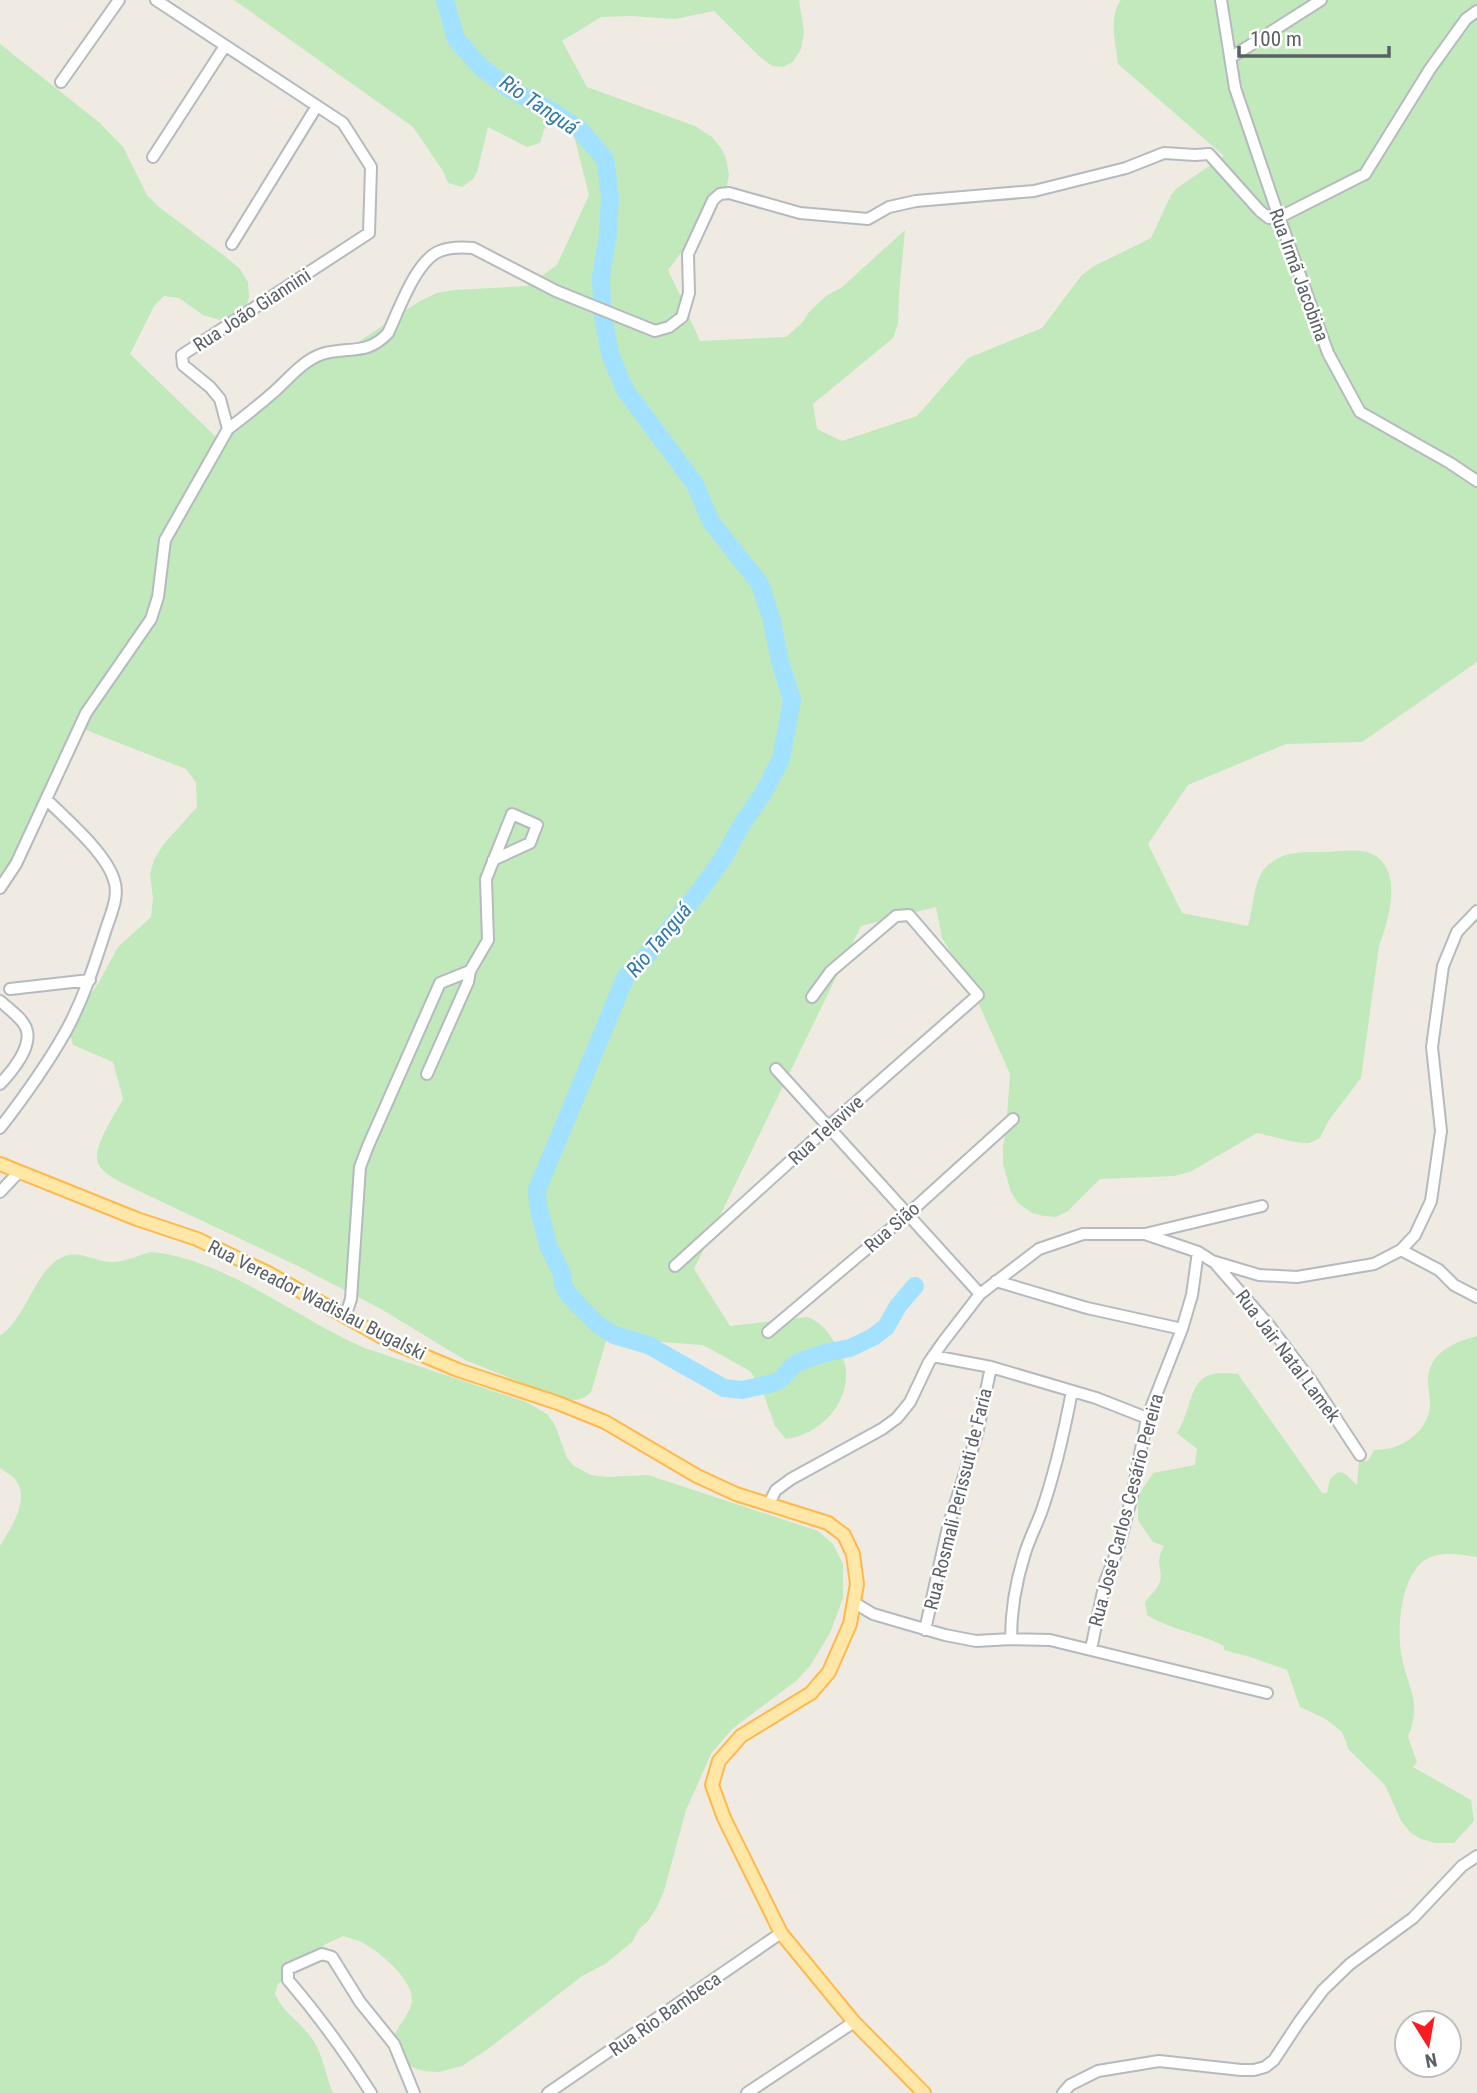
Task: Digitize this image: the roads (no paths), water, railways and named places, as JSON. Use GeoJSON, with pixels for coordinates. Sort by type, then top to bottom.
{"type":"FeatureCollection","features":[{"type":"Feature","properties":{"kind":"main road","name":"Rua Vereador Wadislau Bugalski"},"geometry":{"type":"LineString","coordinates":[[0,1164],[137,1219],[197,1239],[268,1273],[389,1341],[458,1370],[558,1403],[604,1422],[697,1476],[736,1494],[828,1523],[844,1535],[853,1554],[857,1584],[849,1624],[830,1672],[811,1693],[741,1736],[719,1761],[712,1785],[724,1818],[781,1933],[854,2022],[924,2093]]}},
{"type":"Feature","properties":{"kind":"street"},"geometry":{"type":"LineString","coordinates":[[61,82],[119,0]]}},
{"type":"Feature","properties":{"kind":"street","name":"Rua João Giannini"},"geometry":{"type":"LineString","coordinates":[[156,0],[343,123],[372,167],[369,233],[182,355],[183,365],[220,399],[228,429]]}},
{"type":"Feature","properties":{"kind":"street","name":"Rua Irmã Jacobina"},"geometry":{"type":"LineString","coordinates":[[1221,0],[1235,88],[1328,353],[1360,412],[1477,481]]}},
{"type":"Feature","properties":{"kind":"street"},"geometry":{"type":"LineString","coordinates":[[1230,58],[1321,0]]}},
{"type":"Feature","properties":{"kind":"street"},"geometry":{"type":"LineString","coordinates":[[0,888],[16,864],[86,713],[151,620],[158,597],[165,540],[228,429],[311,359],[341,350],[367,348],[380,342],[388,333],[424,263],[439,251],[459,247],[473,248],[556,291],[656,331],[669,327],[682,317],[689,293],[688,254],[713,200],[720,194],[729,193],[800,213],[868,219],[889,207],[916,201],[1034,191],[1126,168],[1164,153],[1209,154],[1260,211],[1269,218],[1280,218],[1365,174],[1430,69],[1466,19],[1477,11]]}},
{"type":"Feature","properties":{"kind":"street"},"geometry":{"type":"LineString","coordinates":[[153,157],[225,46]]}},
{"type":"Feature","properties":{"kind":"street"},"geometry":{"type":"LineString","coordinates":[[232,244],[317,106]]}},
{"type":"Feature","properties":{"kind":"street"},"geometry":{"type":"LineString","coordinates":[[0,1128],[33,1084],[67,1030],[90,980],[117,889],[114,877],[97,851],[46,799]]}},
{"type":"Feature","properties":{"kind":"street"},"geometry":{"type":"LineString","coordinates":[[427,1074],[468,982],[470,971],[488,940],[486,879],[493,860],[512,814],[537,825],[530,843],[493,860]]}},
{"type":"Feature","properties":{"kind":"street"},"geometry":{"type":"LineString","coordinates":[[1145,1234],[1198,1252],[1212,1261],[1259,1275],[1297,1278],[1374,1264],[1401,1250],[1415,1236],[1431,1201],[1441,1130],[1432,1047],[1443,966],[1457,932],[1477,911]]}},
{"type":"Feature","properties":{"kind":"street","name":"Rua Telavive"},"geometry":{"type":"LineString","coordinates":[[675,1266],[978,995],[909,915],[896,916],[831,971],[812,997]]}},
{"type":"Feature","properties":{"kind":"street"},"geometry":{"type":"LineString","coordinates":[[345,1317],[351,1299],[360,1167],[440,983],[470,971]]}},
{"type":"Feature","properties":{"kind":"street"},"geometry":{"type":"LineString","coordinates":[[10,989],[90,980]]}},
{"type":"Feature","properties":{"kind":"street"},"geometry":{"type":"LineString","coordinates":[[0,1001],[24,1025],[28,1033],[28,1043],[13,1070],[0,1084]]}},
{"type":"Feature","properties":{"kind":"street"},"geometry":{"type":"LineString","coordinates":[[776,1069],[980,1294]]}},
{"type":"Feature","properties":{"kind":"street","name":"Rua Sião"},"geometry":{"type":"LineString","coordinates":[[768,1332],[908,1214],[1013,1119]]}},
{"type":"Feature","properties":{"kind":"street"},"geometry":{"type":"LineString","coordinates":[[0,1192],[19,1172]]}},
{"type":"Feature","properties":{"kind":"street"},"geometry":{"type":"LineString","coordinates":[[768,1504],[776,1490],[791,1479],[897,1418],[910,1402],[933,1356],[980,1294],[1039,1249],[1083,1234],[1145,1234],[1262,1206]]}},
{"type":"Feature","properties":{"kind":"street"},"geometry":{"type":"LineString","coordinates":[[1401,1250],[1439,1270],[1454,1285],[1477,1297]]}},
{"type":"Feature","properties":{"kind":"street","name":"Rua José Carlos Cesário Pereira"},"geometry":{"type":"LineString","coordinates":[[1091,1649],[1105,1583],[1119,1546],[1132,1496],[1147,1418],[1182,1329],[1192,1294],[1198,1252]]}},
{"type":"Feature","properties":{"kind":"street","name":"Rua Jair Natal Lamek"},"geometry":{"type":"LineString","coordinates":[[1212,1261],[1268,1324],[1312,1382],[1360,1455]]}},
{"type":"Feature","properties":{"kind":"street"},"geometry":{"type":"LineString","coordinates":[[996,1281],[1087,1308],[1182,1329]]}},
{"type":"Feature","properties":{"kind":"street"},"geometry":{"type":"LineString","coordinates":[[933,1356],[991,1367],[1096,1398],[1147,1418]]}},
{"type":"Feature","properties":{"kind":"street","name":"Rua Rosmali Perissuti de Faria"},"geometry":{"type":"LineString","coordinates":[[925,1630],[948,1527],[976,1434],[991,1367]]}},
{"type":"Feature","properties":{"kind":"street"},"geometry":{"type":"LineString","coordinates":[[1011,1639],[1017,1583],[1057,1461],[1072,1391]]}},
{"type":"Feature","properties":{"kind":"street"},"geometry":{"type":"LineString","coordinates":[[853,1602],[873,1614],[925,1630],[976,1641],[1050,1640],[1267,1693]]}},
{"type":"Feature","properties":{"kind":"street"},"geometry":{"type":"LineString","coordinates":[[1063,2093],[1070,2085],[1098,2071],[1159,2061],[1241,2070],[1265,2067],[1274,2060],[1299,2022],[1350,1964],[1413,1918],[1462,1866],[1477,1856]]}},
{"type":"Feature","properties":{"kind":"street","name":"Rua Rio Bambeca"},"geometry":{"type":"LineString","coordinates":[[548,2093],[645,2029],[781,1933]]}},
{"type":"Feature","properties":{"kind":"street"},"geometry":{"type":"LineString","coordinates":[[370,2093],[319,2016],[288,1980],[288,1969],[322,1954],[332,1957],[360,2002],[400,2053],[414,2093]]}},
{"type":"Feature","properties":{"kind":"street"},"geometry":{"type":"LineString","coordinates":[[747,2093],[854,2022]]}},
{"type":"Feature","properties":{"kind":"waterway","name":"Rio Tanguá"},"geometry":{"type":"LineString","coordinates":[[445,0],[456,39],[481,67],[511,90],[547,108],[579,129],[605,159],[610,197],[608,234],[601,277],[602,304]]}},
{"type":"Feature","properties":{"kind":"waterway","name":"Rio Tanguá"},"geometry":{"type":"LineString","coordinates":[[603,316],[610,354],[625,390],[695,484],[711,522],[760,584],[792,700],[781,759],[764,792],[701,889],[653,949],[626,976],[537,1190],[548,1245],[568,1294],[598,1325],[614,1335],[648,1345],[724,1388],[742,1390],[773,1383],[799,1362],[850,1348],[873,1337],[886,1327],[898,1306],[915,1286]]}}]}
